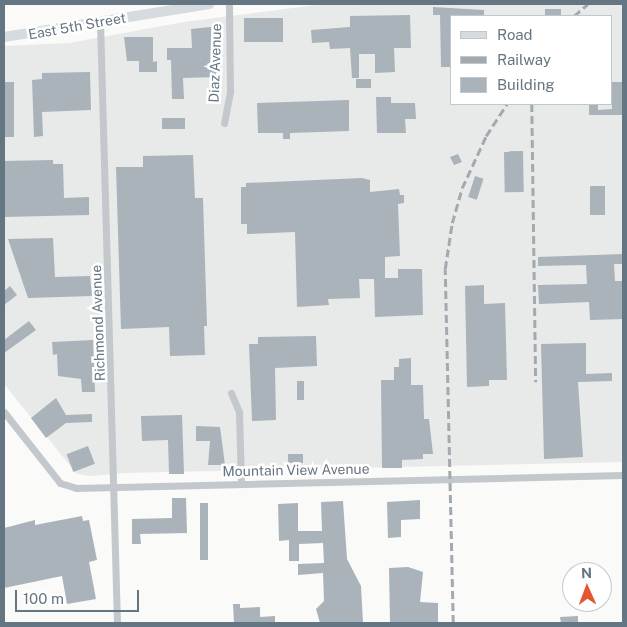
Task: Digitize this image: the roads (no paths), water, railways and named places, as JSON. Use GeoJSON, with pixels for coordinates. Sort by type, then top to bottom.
{"type":"FeatureCollection","features":[{"type":"Feature","properties":{"kind":"main road","name":"East 5th Street"},"geometry":{"type":"LineString","coordinates":[[4,37],[209,4]]}},
{"type":"Feature","properties":{"kind":"street","name":"Diaz Avenue"},"geometry":{"type":"LineString","coordinates":[[224,123],[230,91],[229,4]]}},
{"type":"Feature","properties":{"kind":"street","name":"Richmond Avenue"},"geometry":{"type":"LineString","coordinates":[[100,22],[105,95],[117,623]]}},
{"type":"Feature","properties":{"kind":"street"},"geometry":{"type":"LineString","coordinates":[[231,394],[239,412],[241,483]]}},
{"type":"Feature","properties":{"kind":"street","name":"Mountain View Avenue"},"geometry":{"type":"LineString","coordinates":[[4,412],[60,483],[76,488],[623,475]]}},
{"type":"Feature","properties":{"kind":"railway"},"geometry":{"type":"LineString","coordinates":[[575,15],[588,4]]}},
{"type":"Feature","properties":{"kind":"railway"},"geometry":{"type":"LineString","coordinates":[[453,623],[445,269],[452,223],[462,188],[486,136],[506,105]]}},
{"type":"Feature","properties":{"kind":"railway"},"geometry":{"type":"LineString","coordinates":[[532,105],[536,382]]}}]}
